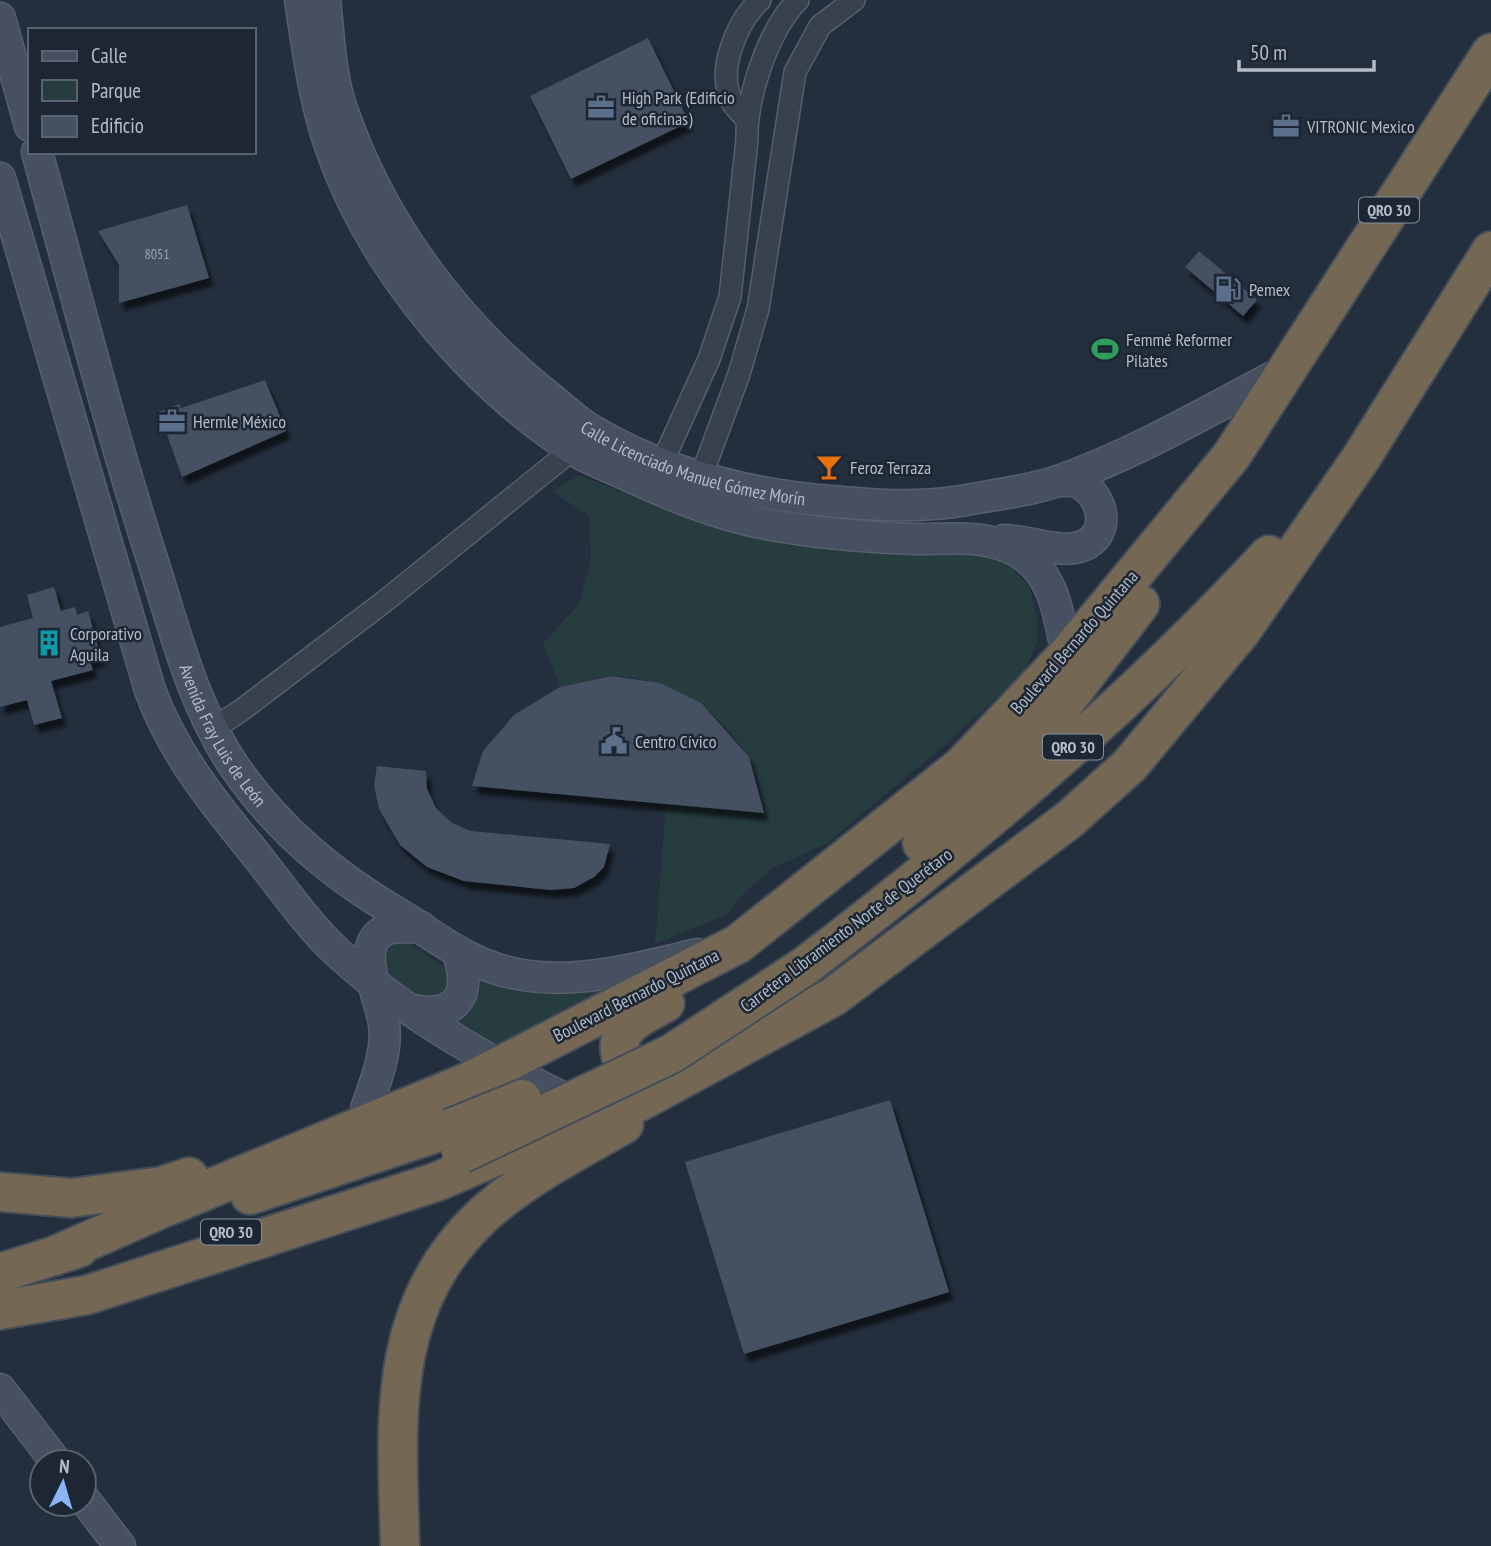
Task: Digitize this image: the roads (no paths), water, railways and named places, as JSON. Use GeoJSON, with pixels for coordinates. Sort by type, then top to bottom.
{"type":"FeatureCollection","features":[{"type":"Feature","properties":{"kind":"highway","name":"Boulevard Bernardo Quintana"},"geometry":{"type":"LineString","coordinates":[[496,1065],[738,944],[962,766],[1067,655],[1232,455],[1491,53]]}},
{"type":"Feature","properties":{"kind":"highway","name":"QRO 30"},"geometry":{"type":"LineString","coordinates":[[621,1113],[833,997],[1070,819],[1130,765],[1242,630],[1361,458],[1491,251]]}},
{"type":"Feature","properties":{"kind":"highway","name":"Carretera Libramiento Norte de Querétaro"},"geometry":{"type":"LineString","coordinates":[[794,959],[869,888],[936,832],[1042,732],[1158,580],[1199,519],[1232,455]]}},
{"type":"Feature","properties":{"kind":"highway","name":"Carretera Libramiento Norte de Querétaro"},"geometry":{"type":"LineString","coordinates":[[0,1309],[421,1171],[456,1141],[794,959],[902,892],[1153,676],[1280,544],[1325,509]]}},
{"type":"Feature","properties":{"kind":"highway"},"geometry":{"type":"LineString","coordinates":[[717,1061],[653,1071],[633,1066],[622,1060],[618,1048],[620,1035],[629,1023],[749,958],[944,806],[955,797],[962,766]]}},
{"type":"Feature","properties":{"kind":"highway"},"geometry":{"type":"LineString","coordinates":[[0,1192],[71,1198],[162,1186],[450,1076],[496,1065]]}},
{"type":"Feature","properties":{"kind":"highway"},"geometry":{"type":"LineString","coordinates":[[54,1256],[156,1210],[470,1081],[496,1065]]}},
{"type":"Feature","properties":{"kind":"highway"},"geometry":{"type":"LineString","coordinates":[[0,1309],[87,1295],[436,1182],[621,1113]]}},
{"type":"Feature","properties":{"kind":"highway"},"geometry":{"type":"LineString","coordinates":[[400,1546],[398,1406],[409,1333],[438,1269],[481,1218],[516,1189],[621,1113]]}},
{"type":"Feature","properties":{"kind":"highway","name":"Carretera Libramiento Norte de Querétaro"},"geometry":{"type":"LineString","coordinates":[[0,1273],[355,1162],[456,1141]]}},
{"type":"Feature","properties":{"kind":"main road","name":"Calle Licenciado Manuel Gómez Morín"},"geometry":{"type":"LineString","coordinates":[[300,0],[320,115],[332,153],[376,242],[403,285],[494,388],[692,503],[765,524],[848,535],[986,539],[1020,553],[1040,569],[1051,590],[1067,655]]}},
{"type":"Feature","properties":{"kind":"main road","name":"Calle Licenciado Manuel Gómez Morín"},"geometry":{"type":"LineString","coordinates":[[325,0],[330,50],[341,105],[363,159],[430,279],[479,335],[583,441],[766,494],[903,506],[958,501],[1057,481],[1167,435],[1289,368]]}},
{"type":"Feature","properties":{"kind":"main road"},"geometry":{"type":"LineString","coordinates":[[0,18],[28,119]]}},
{"type":"Feature","properties":{"kind":"main road","name":"Avenida Fray Luis de León"},"geometry":{"type":"LineString","coordinates":[[38,154],[90,343],[192,685],[212,729],[236,769],[279,822],[316,858],[358,890],[457,951],[487,966],[517,973],[582,977],[738,944]]}},
{"type":"Feature","properties":{"kind":"main road"},"geometry":{"type":"LineString","coordinates":[[0,178],[4,208],[52,352],[150,690],[174,746],[207,796],[337,952],[373,981],[496,1065],[621,1113]]}},
{"type":"Feature","properties":{"kind":"main road"},"geometry":{"type":"LineString","coordinates":[[52,352],[90,343]]}},
{"type":"Feature","properties":{"kind":"main road"},"geometry":{"type":"LineString","coordinates":[[986,539],[1019,540],[1076,548],[1093,539],[1101,526],[1103,511],[1092,494],[1077,481],[1057,481]]}},
{"type":"Feature","properties":{"kind":"main road"},"geometry":{"type":"LineString","coordinates":[[366,1109],[382,1063],[384,1026],[373,981],[370,950],[380,934],[389,929],[421,927]]}},
{"type":"Feature","properties":{"kind":"main road"},"geometry":{"type":"LineString","coordinates":[[413,1010],[442,1011],[452,1007],[458,999],[465,986],[465,972],[457,951]]}},
{"type":"Feature","properties":{"kind":"main road"},"geometry":{"type":"LineString","coordinates":[[0,1389],[45,1448]]}},
{"type":"Feature","properties":{"kind":"main road"},"geometry":{"type":"LineString","coordinates":[[98,1517],[120,1546]]}},
{"type":"Feature","properties":{"kind":"street"},"geometry":{"type":"LineString","coordinates":[[746,118],[732,101],[728,81],[731,42],[747,12],[760,0]]}},
{"type":"Feature","properties":{"kind":"street"},"geometry":{"type":"LineString","coordinates":[[662,463],[709,359],[730,297],[747,140],[746,118],[762,60],[790,9],[798,0]]}},
{"type":"Feature","properties":{"kind":"street"},"geometry":{"type":"LineString","coordinates":[[701,477],[739,374],[758,309],[795,72],[820,26],[854,0]]}},
{"type":"Feature","properties":{"kind":"street"},"geometry":{"type":"LineString","coordinates":[[212,729],[239,712],[385,601],[583,441]]}},
{"type":"Feature","properties":{"kind":"place","name":"High Park (Edificio de oficinas)"},"geometry":{"type":"Point","coordinates":[601,107]}},
{"type":"Feature","properties":{"kind":"place","name":"VITRONIC Mexico"},"geometry":{"type":"Point","coordinates":[1286,126]}},
{"type":"Feature","properties":{"kind":"place","name":"Pemex"},"geometry":{"type":"Point","coordinates":[1228,289]}},
{"type":"Feature","properties":{"kind":"place","name":"Femmé Reformer Pilates"},"geometry":{"type":"Point","coordinates":[1105,349]}},
{"type":"Feature","properties":{"kind":"place","name":"Hermle México"},"geometry":{"type":"Point","coordinates":[172,421]}},
{"type":"Feature","properties":{"kind":"place","name":"Feroz Terraza"},"geometry":{"type":"Point","coordinates":[829,467]}},
{"type":"Feature","properties":{"kind":"place","name":"Corporativo Aguila"},"geometry":{"type":"Point","coordinates":[49,643]}},
{"type":"Feature","properties":{"kind":"place","name":"Centro Cívico"},"geometry":{"type":"Point","coordinates":[614,741]}}]}
